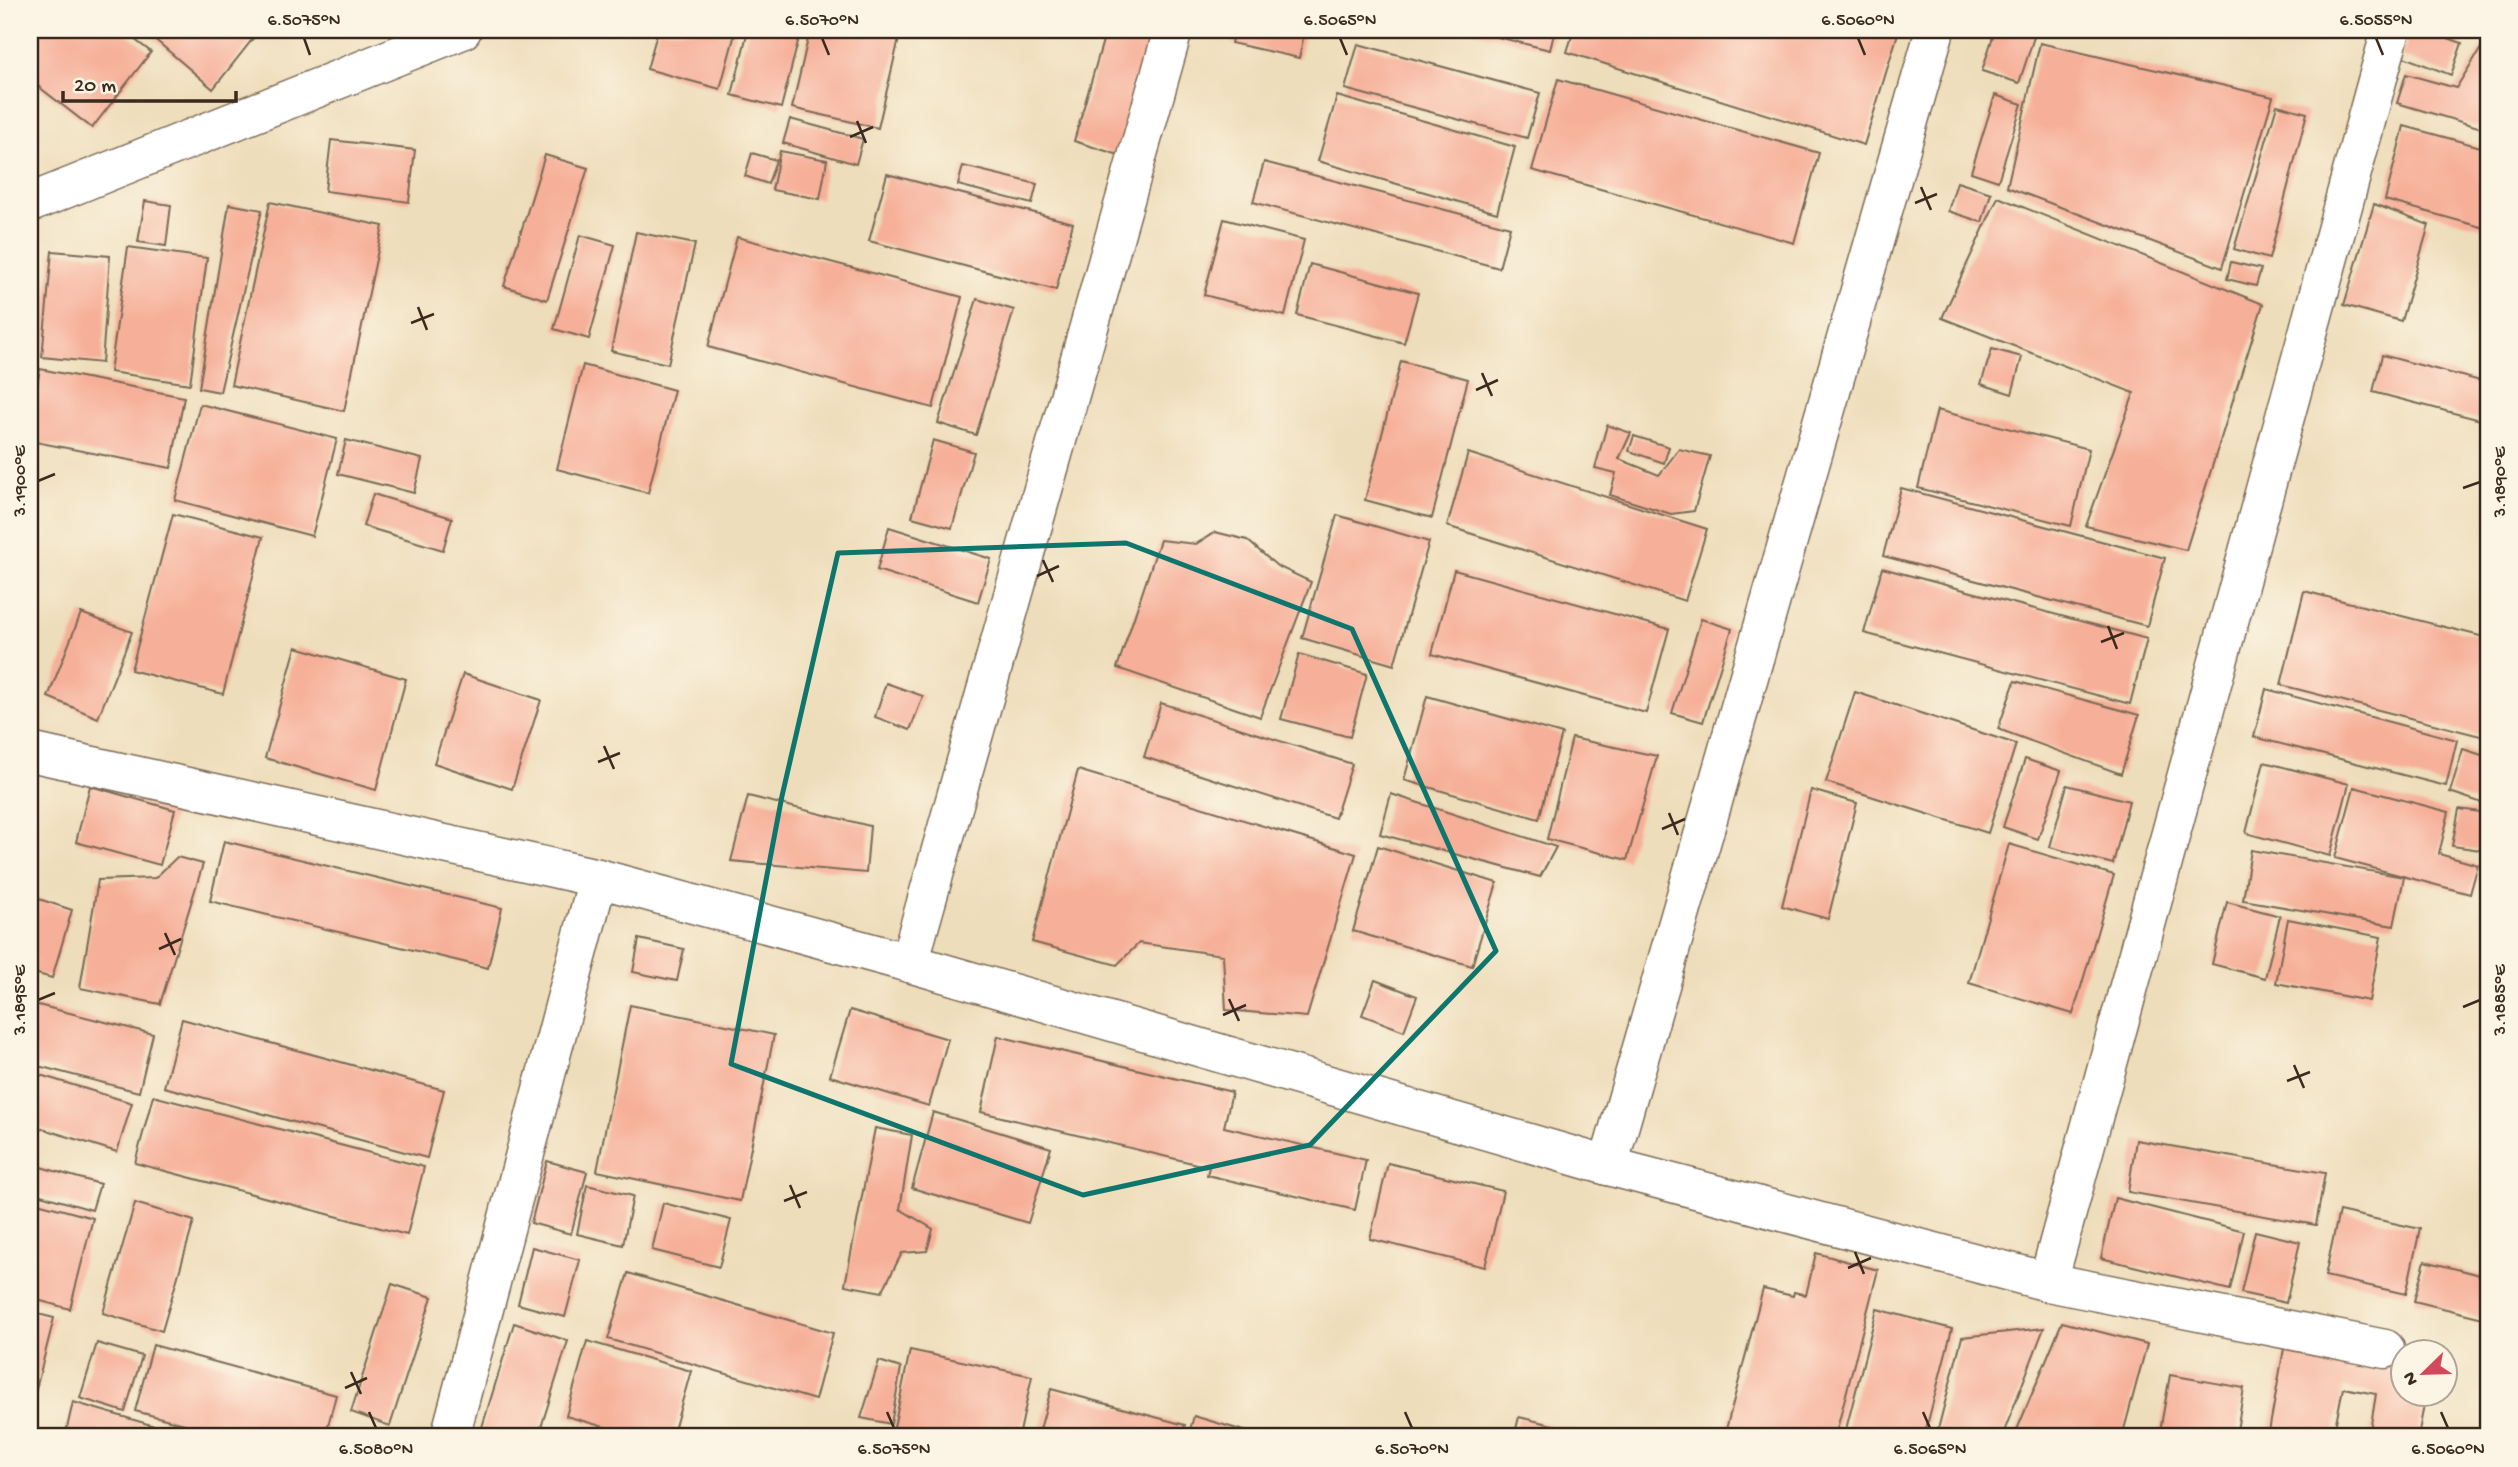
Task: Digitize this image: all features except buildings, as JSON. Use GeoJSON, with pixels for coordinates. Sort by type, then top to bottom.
{"type":"FeatureCollection","features":[{"type":"Feature","properties":{"kind":"street"},"geometry":{"type":"LineString","coordinates":[[30,203],[462,30]]}},
{"type":"Feature","properties":{"kind":"street"},"geometry":{"type":"LineString","coordinates":[[909,963],[1173,30]]}},
{"type":"Feature","properties":{"kind":"street"},"geometry":{"type":"LineString","coordinates":[[1608,1166],[1935,30]]}},
{"type":"Feature","properties":{"kind":"street"},"geometry":{"type":"LineString","coordinates":[[2048,1282],[2391,30]]}},
{"type":"Feature","properties":{"kind":"street"},"geometry":{"type":"LineString","coordinates":[[30,752],[598,878],[909,963],[1608,1166],[2048,1282],[2385,1349]]}},
{"type":"Feature","properties":{"kind":"street"},"geometry":{"type":"LineString","coordinates":[[450,1437],[598,878]]}},
{"type":"Feature","properties":{"kind":"highlighted area"},"geometry":{"type":"Polygon","coordinates":[[[1126,543],[1352,629],[1496,951],[1310,1145],[1083,1195],[731,1064],[782,796],[838,553],[1126,543]]]}}]}
